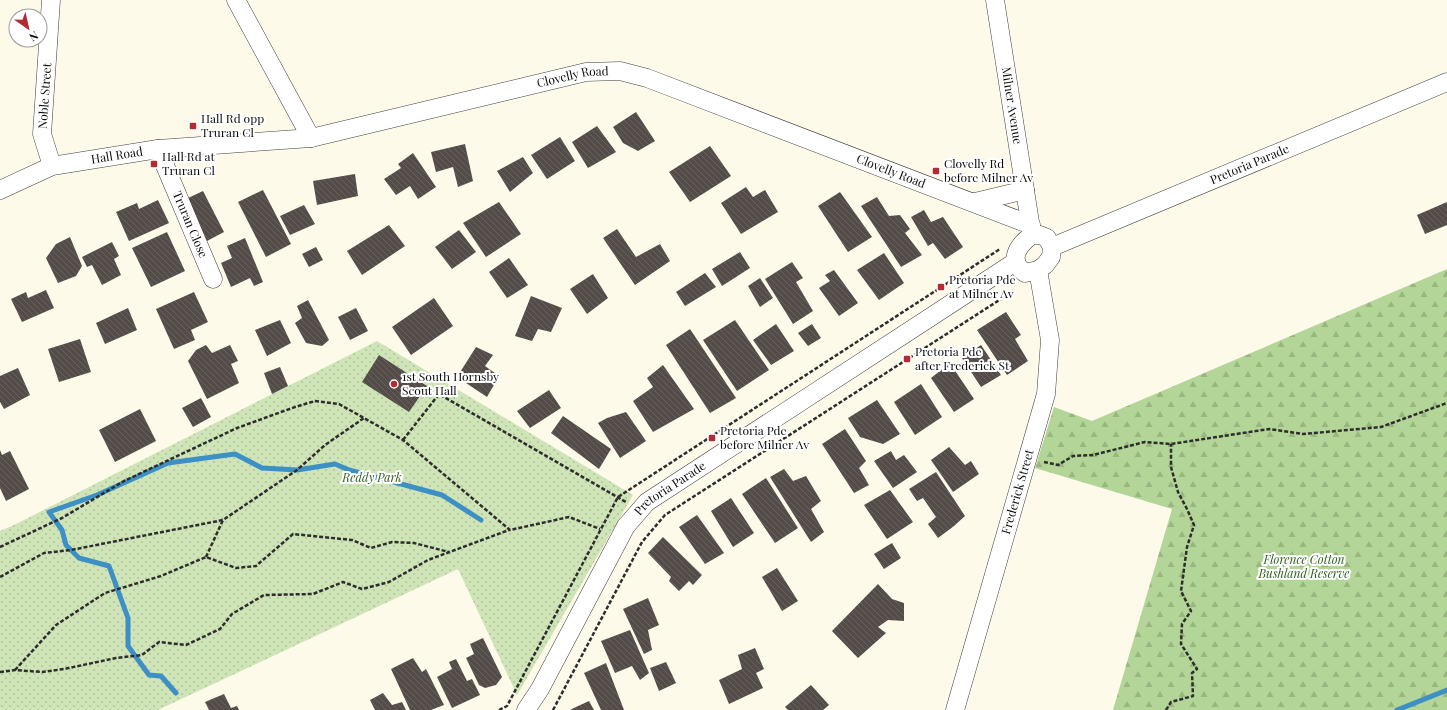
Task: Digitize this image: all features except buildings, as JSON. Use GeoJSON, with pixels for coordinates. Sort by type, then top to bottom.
{"type":"FeatureCollection","features":[{"type":"Feature","properties":{"kind":"street","name":"Noble Street"},"geometry":{"type":"LineString","coordinates":[[51,0],[42,134],[52,166]]}},
{"type":"Feature","properties":{"kind":"street"},"geometry":{"type":"LineString","coordinates":[[236,0],[311,138]]}},
{"type":"Feature","properties":{"kind":"street","name":"Milner Avenue"},"geometry":{"type":"LineString","coordinates":[[995,0],[1031,230]]}},
{"type":"Feature","properties":{"kind":"street","name":"Clovelly Road"},"geometry":{"type":"LineString","coordinates":[[311,138],[586,72],[620,71],[647,78],[975,202],[1031,230]]}},
{"type":"Feature","properties":{"kind":"street","name":"Pretoria Parade"},"geometry":{"type":"LineString","coordinates":[[1052,247],[1447,82]]}},
{"type":"Feature","properties":{"kind":"street","name":"Hall Road"},"geometry":{"type":"LineString","coordinates":[[0,190],[52,166],[158,149],[311,138]]}},
{"type":"Feature","properties":{"kind":"street","name":"Truran Close"},"geometry":{"type":"LineString","coordinates":[[158,149],[213,279]]}},
{"type":"Feature","properties":{"kind":"street"},"geometry":{"type":"LineString","coordinates":[[975,202],[1025,190]]}},
{"type":"Feature","properties":{"kind":"street"},"geometry":{"type":"LineString","coordinates":[[1031,230],[1047,238],[1052,247],[1051,256],[1045,265],[1038,270],[1025,272],[1018,268],[1015,262],[1017,252],[1031,230]]}},
{"type":"Feature","properties":{"kind":"street","name":"Pretoria Parade"},"geometry":{"type":"LineString","coordinates":[[526,710],[540,689],[626,526],[647,502],[1015,262]]}},
{"type":"Feature","properties":{"kind":"street","name":"Frederick Street"},"geometry":{"type":"LineString","coordinates":[[955,710],[1046,394],[1050,340],[1038,270]]}},
{"type":"Feature","properties":{"kind":"path","name":"Pretoria Parade"},"geometry":{"type":"LineString","coordinates":[[553,710],[642,542],[665,515],[1015,290]]}},
{"type":"Feature","properties":{"kind":"path"},"geometry":{"type":"LineString","coordinates":[[403,440],[439,394],[640,510]]}},
{"type":"Feature","properties":{"kind":"path"},"geometry":{"type":"LineString","coordinates":[[0,547],[62,518],[124,480],[237,428],[315,401],[339,404],[403,440],[510,530]]}},
{"type":"Feature","properties":{"kind":"path"},"geometry":{"type":"LineString","coordinates":[[1058,465],[1073,456],[1093,455],[1146,442],[1171,444],[1269,429],[1303,434],[1381,427],[1447,403]]}},
{"type":"Feature","properties":{"kind":"path"},"geometry":{"type":"LineString","coordinates":[[0,577],[44,553],[71,550],[223,520],[297,470],[325,444],[364,418]]}},
{"type":"Feature","properties":{"kind":"path"},"geometry":{"type":"LineString","coordinates":[[1166,710],[1171,702],[1193,696],[1192,673],[1197,669],[1181,644],[1182,624],[1191,611],[1181,591],[1187,547],[1194,525],[1178,492],[1171,468],[1171,444]]}},
{"type":"Feature","properties":{"kind":"path"},"geometry":{"type":"LineString","coordinates":[[0,672],[16,670],[42,672],[116,658],[142,655],[159,642],[186,645],[220,629],[232,614],[264,595],[313,594],[343,582],[362,589],[389,582],[428,560],[510,530],[569,517],[600,529]]}},
{"type":"Feature","properties":{"kind":"path"},"geometry":{"type":"LineString","coordinates":[[206,558],[223,520]]}},
{"type":"Feature","properties":{"kind":"path"},"geometry":{"type":"LineString","coordinates":[[16,670],[56,625],[105,592],[161,576],[206,558],[236,568],[256,566],[293,534],[352,540],[371,548],[392,542],[414,543],[450,552]]}},
{"type":"Feature","properties":{"kind":"green space","name":"Florence Cotton Bushland Reserve"},"geometry":{"type":"Polygon","coordinates":[[[1447,269],[1447,710],[1113,710],[1172,509],[1035,468],[1054,407],[1092,421],[1447,269]]]}},
{"type":"Feature","properties":{"kind":"green space","name":"Reddy Park"},"geometry":{"type":"Polygon","coordinates":[[[377,341],[633,495],[517,695],[458,569],[158,710],[0,710],[0,531],[377,341]]]}},
{"type":"Feature","properties":{"kind":"waterway"},"geometry":{"type":"LineString","coordinates":[[176,693],[161,676],[149,675],[128,646],[128,618],[109,566],[79,558],[66,545],[62,530],[49,512],[97,495],[168,463],[235,454],[262,468],[297,470],[335,464],[349,470],[442,495],[481,520]]}},
{"type":"Feature","properties":{"kind":"waterway"},"geometry":{"type":"LineString","coordinates":[[1397,710],[1447,690]]}},
{"type":"Feature","properties":{"kind":"place","name":"Hall Rd opp Truran Cl"},"geometry":{"type":"Point","coordinates":[193,126]}},
{"type":"Feature","properties":{"kind":"place","name":"Hall Rd at Truran Cl"},"geometry":{"type":"Point","coordinates":[154,164]}},
{"type":"Feature","properties":{"kind":"place","name":"Clovelly Rd before Milner Av"},"geometry":{"type":"Point","coordinates":[936,171]}},
{"type":"Feature","properties":{"kind":"place","name":"Pretoria Pde at Milner Av"},"geometry":{"type":"Point","coordinates":[941,287]}},
{"type":"Feature","properties":{"kind":"place","name":"Pretoria Pde after Frederick St"},"geometry":{"type":"Point","coordinates":[907,359]}},
{"type":"Feature","properties":{"kind":"place","name":"1st South Hornsby Scout Hall"},"geometry":{"type":"Point","coordinates":[394,384]}},
{"type":"Feature","properties":{"kind":"place","name":"Pretoria Pde before Milner Av"},"geometry":{"type":"Point","coordinates":[712,438]}}]}
